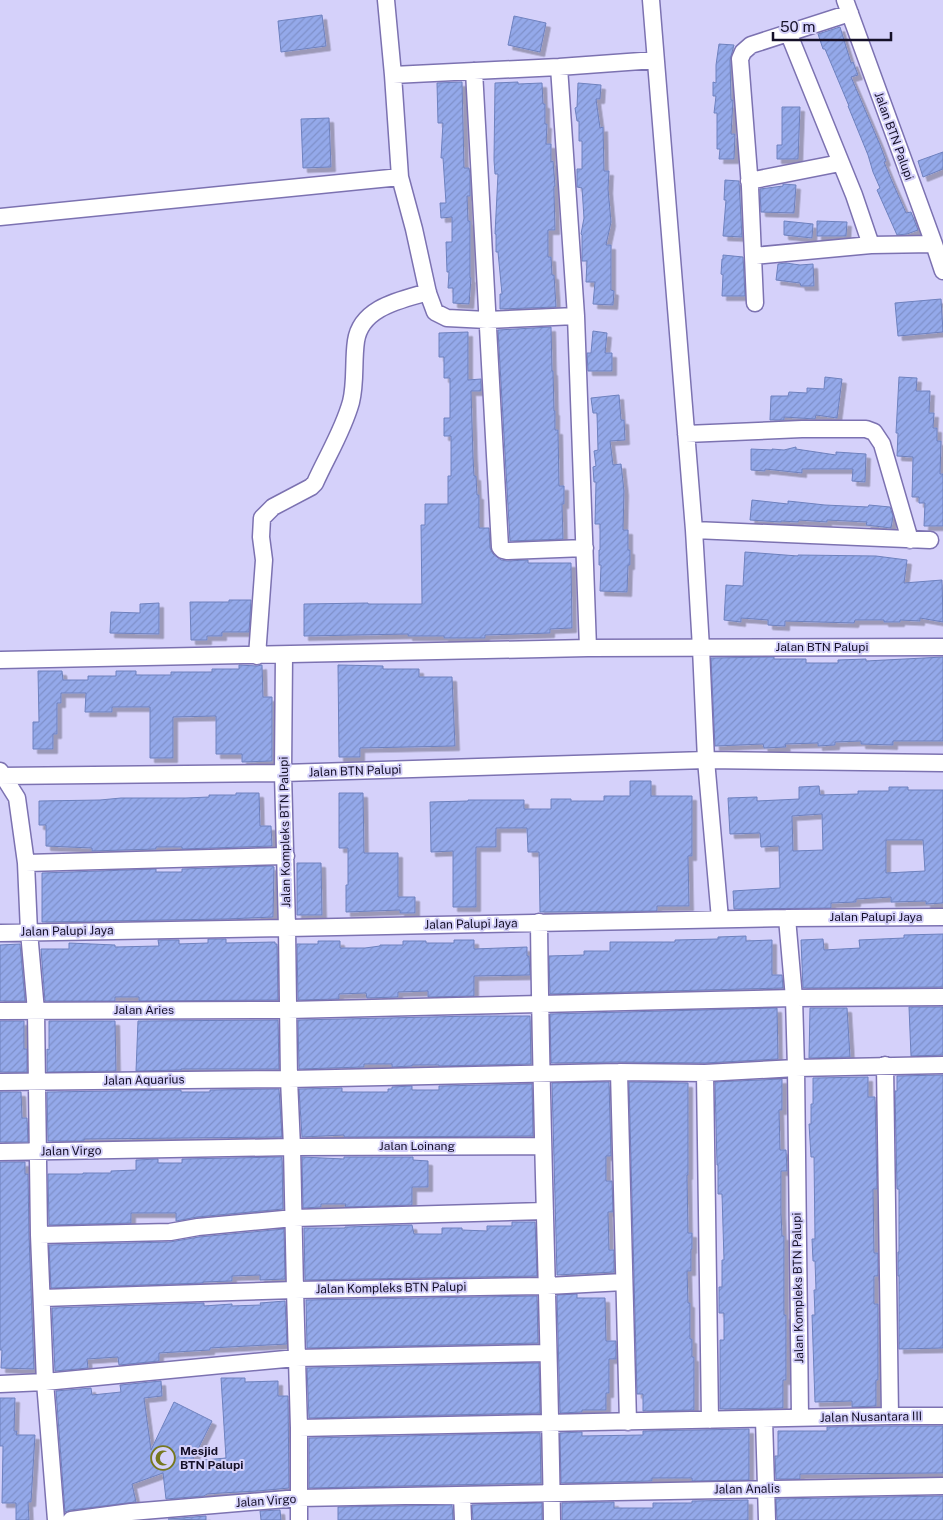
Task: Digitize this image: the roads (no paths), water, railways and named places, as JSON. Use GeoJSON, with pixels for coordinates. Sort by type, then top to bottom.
{"type":"FeatureCollection","features":[{"type":"Feature","properties":{"kind":"street"},"geometry":{"type":"LineString","coordinates":[[386,0],[400,177],[428,292],[435,312],[447,318],[487,320],[576,316]]}},
{"type":"Feature","properties":{"kind":"street"},"geometry":{"type":"LineString","coordinates":[[651,0],[694,530],[706,760],[720,919]]}},
{"type":"Feature","properties":{"kind":"street"},"geometry":{"type":"LineString","coordinates":[[755,303],[740,59],[743,52],[751,45],[788,32],[847,7]]}},
{"type":"Feature","properties":{"kind":"street","name":"Jalan BTN Palupi"},"geometry":{"type":"LineString","coordinates":[[847,7],[943,271]]}},
{"type":"Feature","properties":{"kind":"street"},"geometry":{"type":"LineString","coordinates":[[788,32],[871,245]]}},
{"type":"Feature","properties":{"kind":"street"},"geometry":{"type":"LineString","coordinates":[[393,75],[559,67],[655,60]]}},
{"type":"Feature","properties":{"kind":"street"},"geometry":{"type":"LineString","coordinates":[[559,67],[576,316],[588,648]]}},
{"type":"Feature","properties":{"kind":"street"},"geometry":{"type":"LineString","coordinates":[[474,71],[501,549],[507,551],[585,548]]}},
{"type":"Feature","properties":{"kind":"street"},"geometry":{"type":"LineString","coordinates":[[749,181],[840,163]]}},
{"type":"Feature","properties":{"kind":"street"},"geometry":{"type":"LineString","coordinates":[[0,217],[400,177]]}},
{"type":"Feature","properties":{"kind":"street"},"geometry":{"type":"LineString","coordinates":[[753,256],[871,245],[934,244]]}},
{"type":"Feature","properties":{"kind":"street"},"geometry":{"type":"LineString","coordinates":[[256,656],[264,560],[261,538],[262,518],[273,507],[315,483],[346,418],[355,382],[356,341],[364,323],[374,312],[389,303],[428,292]]}},
{"type":"Feature","properties":{"kind":"street"},"geometry":{"type":"LineString","coordinates":[[686,434],[802,429],[866,429],[874,432],[882,444],[910,540]]}},
{"type":"Feature","properties":{"kind":"street"},"geometry":{"type":"LineString","coordinates":[[694,530],[930,540]]}},
{"type":"Feature","properties":{"kind":"street","name":"Jalan BTN Palupi"},"geometry":{"type":"LineString","coordinates":[[0,660],[588,648],[943,647]]}},
{"type":"Feature","properties":{"kind":"street","name":"Jalan Kompleks BTN Palupi"},"geometry":{"type":"LineString","coordinates":[[284,655],[283,773],[299,1428],[299,1520]]}},
{"type":"Feature","properties":{"kind":"street","name":"Jalan BTN Palupi"},"geometry":{"type":"LineString","coordinates":[[1,774],[283,773],[706,760],[943,763]]}},
{"type":"Feature","properties":{"kind":"street","name":"Jalan BTN Palupi"},"geometry":{"type":"LineString","coordinates":[[1,774],[17,798],[26,862],[29,932],[36,1011],[39,1235],[45,1382],[56,1520]]}},
{"type":"Feature","properties":{"kind":"street"},"geometry":{"type":"LineString","coordinates":[[26,862],[286,856]]}},
{"type":"Feature","properties":{"kind":"street","name":"Jalan Palupi Jaya"},"geometry":{"type":"LineString","coordinates":[[0,932],[720,919],[943,917]]}},
{"type":"Feature","properties":{"kind":"street","name":"Jalan Kompleks BTN Palupi"},"geometry":{"type":"LineString","coordinates":[[787,918],[794,998],[796,1068],[800,1418]]}},
{"type":"Feature","properties":{"kind":"street"},"geometry":{"type":"LineString","coordinates":[[539,922],[542,1146],[546,1211],[552,1520]]}},
{"type":"Feature","properties":{"kind":"street"},"geometry":{"type":"LineString","coordinates":[[288,1010],[794,998],[943,998]]}},
{"type":"Feature","properties":{"kind":"street","name":"Jalan Aries"},"geometry":{"type":"LineString","coordinates":[[0,1011],[288,1010]]}},
{"type":"Feature","properties":{"kind":"street"},"geometry":{"type":"LineString","coordinates":[[884,1065],[890,1416]]}},
{"type":"Feature","properties":{"kind":"street"},"geometry":{"type":"LineString","coordinates":[[289,1079],[620,1072],[705,1073],[884,1065],[943,1065]]}},
{"type":"Feature","properties":{"kind":"street"},"geometry":{"type":"LineString","coordinates":[[620,1072],[628,1422]]}},
{"type":"Feature","properties":{"kind":"street"},"geometry":{"type":"LineString","coordinates":[[705,1073],[710,1420]]}},
{"type":"Feature","properties":{"kind":"street","name":"Jalan Aquarius"},"geometry":{"type":"LineString","coordinates":[[0,1082],[289,1079]]}},
{"type":"Feature","properties":{"kind":"street","name":"Jalan Loinang"},"geometry":{"type":"LineString","coordinates":[[292,1147],[542,1146]]}},
{"type":"Feature","properties":{"kind":"street","name":"Jalan Virgo"},"geometry":{"type":"LineString","coordinates":[[0,1152],[292,1147]]}},
{"type":"Feature","properties":{"kind":"street"},"geometry":{"type":"LineString","coordinates":[[39,1235],[170,1232],[198,1227],[294,1218],[546,1211]]}},
{"type":"Feature","properties":{"kind":"street","name":"Jalan Kompleks BTN Palupi"},"geometry":{"type":"LineString","coordinates":[[295,1290],[547,1286],[624,1282]]}},
{"type":"Feature","properties":{"kind":"street"},"geometry":{"type":"LineString","coordinates":[[42,1298],[295,1290]]}},
{"type":"Feature","properties":{"kind":"street"},"geometry":{"type":"LineString","coordinates":[[0,1384],[45,1382],[296,1358],[548,1353]]}},
{"type":"Feature","properties":{"kind":"street","name":"Jalan Nusantara III"},"geometry":{"type":"LineString","coordinates":[[800,1418],[943,1416]]}},
{"type":"Feature","properties":{"kind":"street"},"geometry":{"type":"LineString","coordinates":[[764,1418],[767,1520]]}},
{"type":"Feature","properties":{"kind":"street"},"geometry":{"type":"LineString","coordinates":[[299,1428],[800,1418]]}},
{"type":"Feature","properties":{"kind":"street","name":"Jalan Analis"},"geometry":{"type":"LineString","coordinates":[[552,1494],[943,1486]]}},
{"type":"Feature","properties":{"kind":"street"},"geometry":{"type":"LineString","coordinates":[[463,1520],[462,1496],[552,1494]]}},
{"type":"Feature","properties":{"kind":"street","name":"Jalan Virgo"},"geometry":{"type":"LineString","coordinates":[[71,1520],[131,1516],[299,1498],[462,1496]]}},
{"type":"Feature","properties":{"kind":"place","name":"Mesjid BTN Palupi"},"geometry":{"type":"Point","coordinates":[163,1458]}}]}
